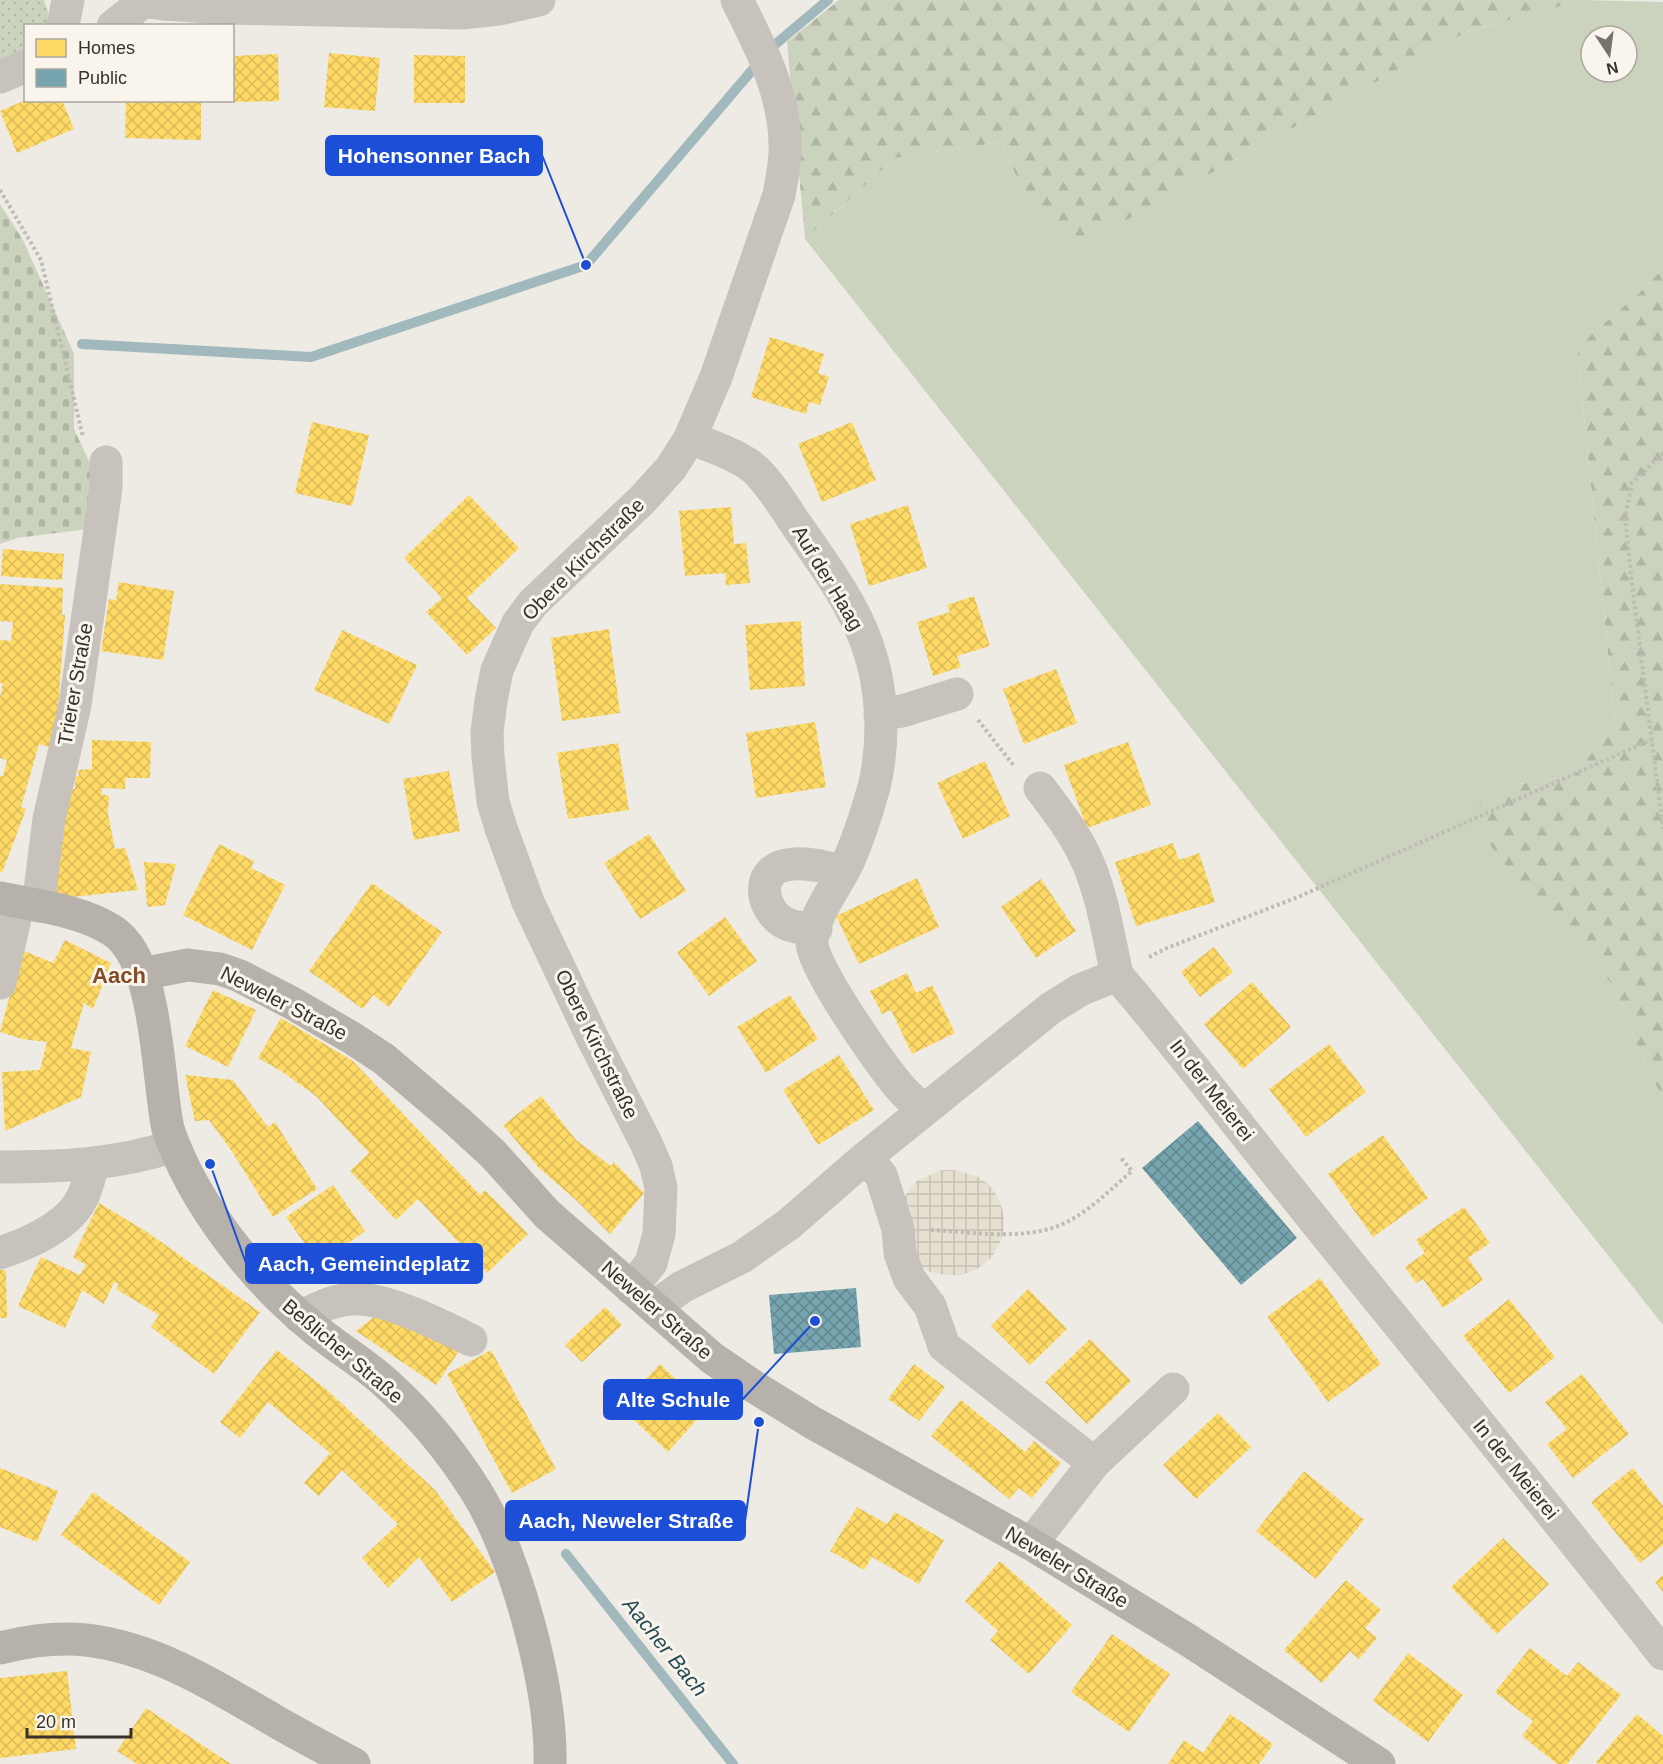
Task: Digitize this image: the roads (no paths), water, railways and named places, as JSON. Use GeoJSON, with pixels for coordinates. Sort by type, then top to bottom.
{"type":"FeatureCollection","features":[{"type":"Feature","properties":{"kind":"main road"},"geometry":{"type":"LineString","coordinates":[[19,902],[83,918],[111,930],[120,936],[132,950],[141,974]]}},
{"type":"Feature","properties":{"kind":"main road","name":"Neweler Straße"},"geometry":{"type":"LineString","coordinates":[[141,974],[188,965],[220,969],[240,976],[292,1003],[352,1038],[384,1059],[457,1121],[493,1154],[547,1214],[712,1358],[813,1422],[1031,1544],[1188,1640],[1379,1764]]}},
{"type":"Feature","properties":{"kind":"main road","name":"Beßlicher Straße"},"geometry":{"type":"LineString","coordinates":[[141,974],[152,1013],[165,1115],[173,1146],[197,1191],[260,1278],[300,1317],[389,1386],[439,1439],[476,1491],[505,1554],[528,1625],[548,1721],[550,1764]]}},
{"type":"Feature","properties":{"kind":"main road"},"geometry":{"type":"LineString","coordinates":[[0,1648],[23,1642],[55,1639],[85,1640],[137,1650],[217,1687],[354,1764]]}},
{"type":"Feature","properties":{"kind":"street"},"geometry":{"type":"LineString","coordinates":[[63,24],[68,0]]}},
{"type":"Feature","properties":{"kind":"street"},"geometry":{"type":"LineString","coordinates":[[116,24],[131,12],[141,0],[163,4],[226,8],[462,13],[499,9],[538,0]]}},
{"type":"Feature","properties":{"kind":"street","name":"Obere Kirchstraße"},"geometry":{"type":"LineString","coordinates":[[642,1297],[659,1234],[661,1188],[656,1166],[592,1039],[528,902],[494,802],[487,732],[497,670],[518,623],[533,603],[642,500],[671,468],[690,438],[716,377],[779,195],[784,167],[785,144],[778,96],[770,70],[743,12]]}},
{"type":"Feature","properties":{"kind":"street"},"geometry":{"type":"LineString","coordinates":[[0,77],[24,67]]}},
{"type":"Feature","properties":{"kind":"street","name":"Auf der Haag"},"geometry":{"type":"LineString","coordinates":[[690,438],[734,456],[753,467],[834,580],[867,643],[878,692],[880,715],[874,784],[867,812],[842,872],[820,913],[812,943],[814,957],[821,971],[899,1087],[923,1110]]}},
{"type":"Feature","properties":{"kind":"street","name":"Trierer Straße"},"geometry":{"type":"LineString","coordinates":[[0,983],[19,902],[49,819],[75,705],[106,488],[106,462]]}},
{"type":"Feature","properties":{"kind":"street"},"geometry":{"type":"LineString","coordinates":[[880,715],[902,711],[957,694]]}},
{"type":"Feature","properties":{"kind":"street"},"geometry":{"type":"LineString","coordinates":[[642,1297],[675,1291],[742,1257],[766,1242],[806,1211],[923,1110],[1051,1008],[1080,990],[1117,975],[1104,914],[1084,854],[1064,819],[1040,788]]}},
{"type":"Feature","properties":{"kind":"street"},"geometry":{"type":"LineString","coordinates":[[816,929],[794,927],[782,922],[773,914],[766,900],[764,888],[766,879],[781,867],[794,864],[822,865],[842,872]]}},
{"type":"Feature","properties":{"kind":"street","name":"In der Meierei"},"geometry":{"type":"LineString","coordinates":[[1117,975],[1162,1026],[1298,1200],[1583,1551],[1663,1654]]}},
{"type":"Feature","properties":{"kind":"street"},"geometry":{"type":"LineString","coordinates":[[0,1167],[93,1164],[145,1156],[173,1146]]}},
{"type":"Feature","properties":{"kind":"street"},"geometry":{"type":"LineString","coordinates":[[865,1158],[882,1175],[898,1229],[900,1253],[909,1278],[930,1306],[944,1346],[1094,1462]]}},
{"type":"Feature","properties":{"kind":"street"},"geometry":{"type":"LineString","coordinates":[[0,1253],[17,1248],[42,1234],[75,1210],[84,1196],[93,1164]]}},
{"type":"Feature","properties":{"kind":"street"},"geometry":{"type":"LineString","coordinates":[[300,1317],[339,1301],[356,1298],[371,1300],[420,1317],[471,1340]]}},
{"type":"Feature","properties":{"kind":"street"},"geometry":{"type":"LineString","coordinates":[[1031,1544],[1094,1462],[1173,1389]]}},
{"type":"Feature","properties":{"kind":"waterway"},"geometry":{"type":"LineString","coordinates":[[82,344],[311,357],[586,265],[771,48],[828,0]]}},
{"type":"Feature","properties":{"kind":"waterway","name":"Aacher Bach"},"geometry":{"type":"LineString","coordinates":[[566,1554],[733,1764]]}},
{"type":"Feature","properties":{"kind":"place","name":"Hohensonner Bach"},"geometry":{"type":"Point","coordinates":[586,265]}},
{"type":"Feature","properties":{"kind":"place","name":"Aach, Gemeindeplatz"},"geometry":{"type":"Point","coordinates":[210,1164]}},
{"type":"Feature","properties":{"kind":"place","name":"Alte Schule"},"geometry":{"type":"Point","coordinates":[815,1321]}},
{"type":"Feature","properties":{"kind":"place","name":"Aach, Neweler Straße"},"geometry":{"type":"Point","coordinates":[759,1422]}},
{"type":"Feature","properties":{"kind":"district","name":"Aach"},"geometry":{"type":"Point","coordinates":[119,975]}}]}
